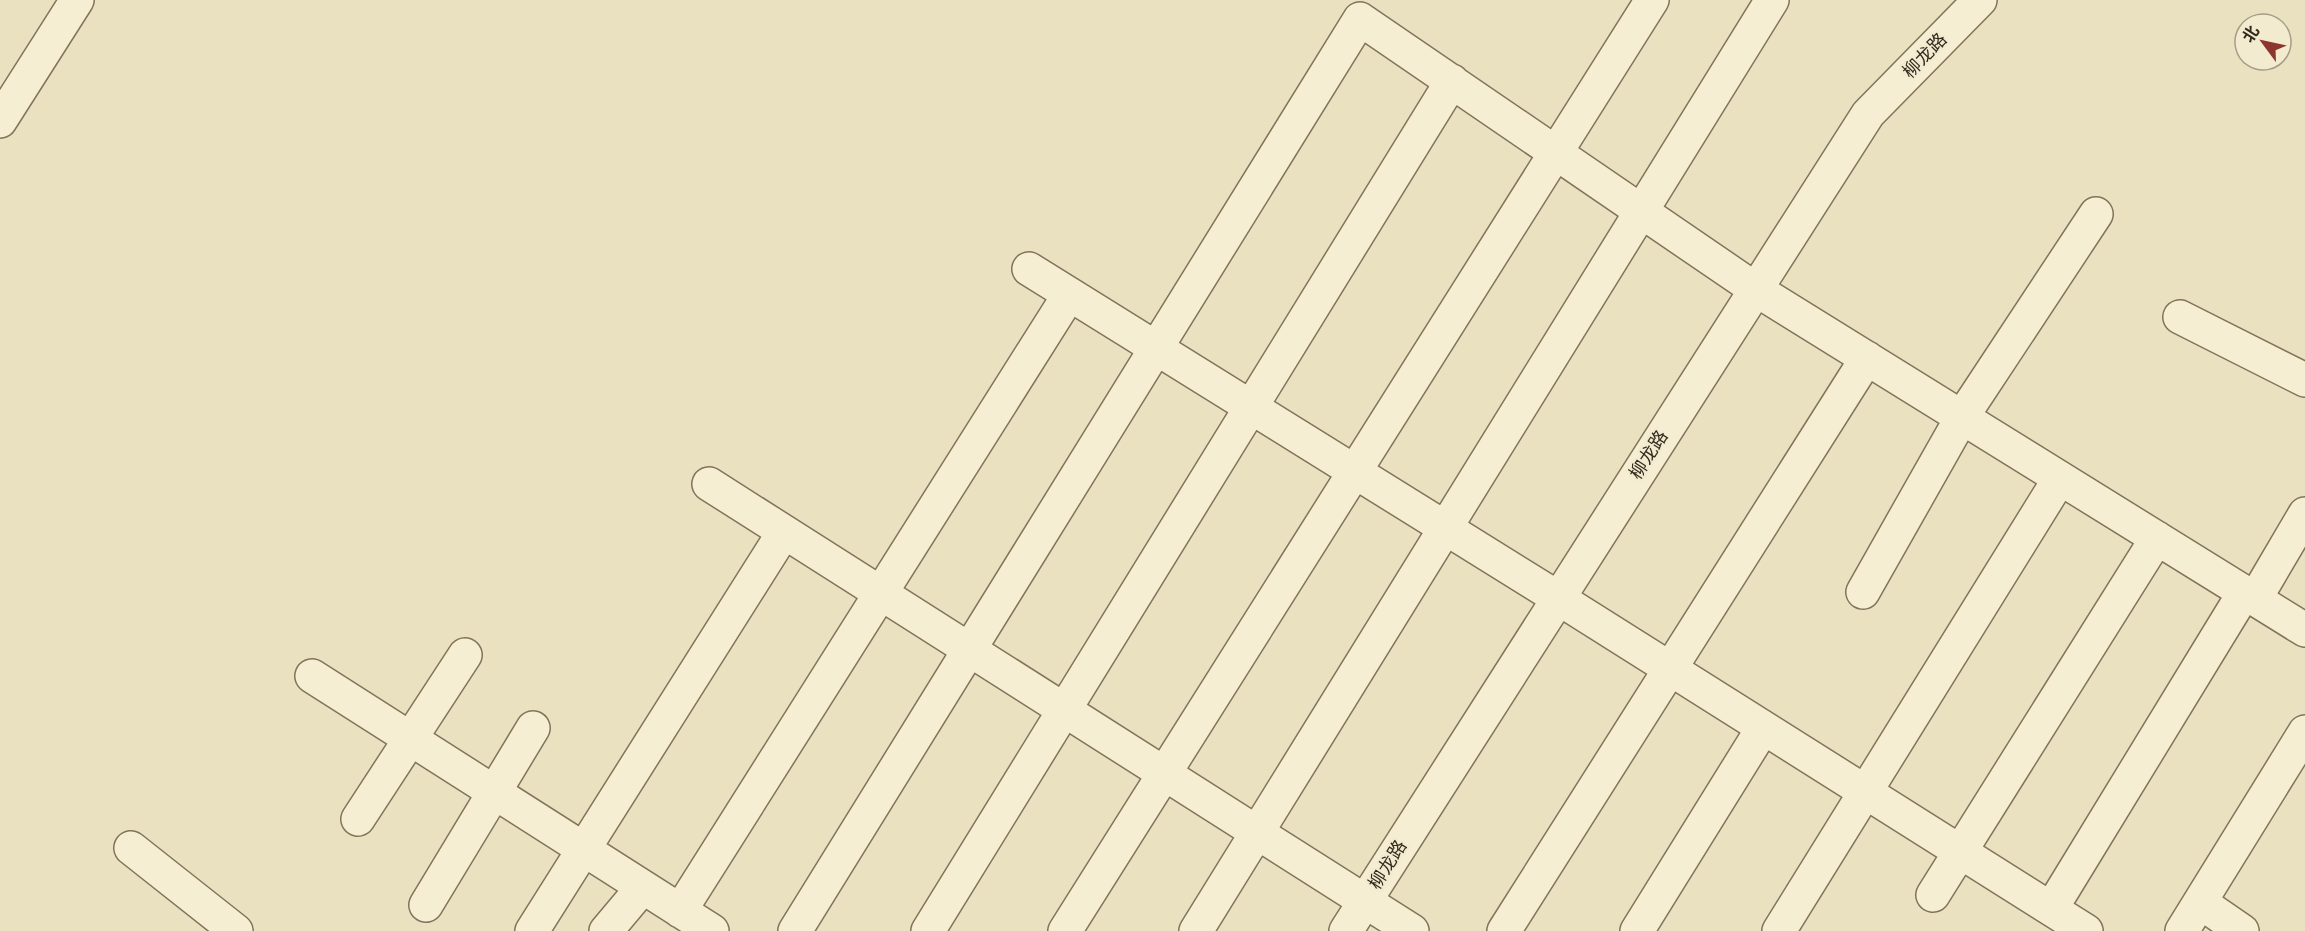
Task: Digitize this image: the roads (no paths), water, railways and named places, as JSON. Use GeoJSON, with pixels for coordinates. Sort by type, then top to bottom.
{"type":"FeatureCollection","features":[{"type":"Feature","properties":{"kind":"street"},"geometry":{"type":"LineString","coordinates":[[0,121],[77,0]]}},
{"type":"Feature","properties":{"kind":"street"},"geometry":{"type":"LineString","coordinates":[[1065,931],[1652,0]]}},
{"type":"Feature","properties":{"kind":"street"},"geometry":{"type":"LineString","coordinates":[[1196,931],[1772,0]]}},
{"type":"Feature","properties":{"kind":"street","name":"柳龙路"},"geometry":{"type":"LineString","coordinates":[[1346,931],[1868,114],[1980,0]]}},
{"type":"Feature","properties":{"kind":"street"},"geometry":{"type":"LineString","coordinates":[[795,931],[1360,19],[1755,289],[2305,630]]}},
{"type":"Feature","properties":{"kind":"street"},"geometry":{"type":"LineString","coordinates":[[928,931],[1452,81]]}},
{"type":"Feature","properties":{"kind":"street"},"geometry":{"type":"LineString","coordinates":[[1863,592],[1962,417],[2096,214]]}},
{"type":"Feature","properties":{"kind":"street"},"geometry":{"type":"LineString","coordinates":[[1029,269],[1558,598],[2086,931]]}},
{"type":"Feature","properties":{"kind":"street"},"geometry":{"type":"LineString","coordinates":[[680,911],[1069,295]]}},
{"type":"Feature","properties":{"kind":"street"},"geometry":{"type":"LineString","coordinates":[[2180,317],[2305,380]]}},
{"type":"Feature","properties":{"kind":"street"},"geometry":{"type":"LineString","coordinates":[[1504,931],[1866,358]]}},
{"type":"Feature","properties":{"kind":"street"},"geometry":{"type":"LineString","coordinates":[[1779,931],[2060,478]]}},
{"type":"Feature","properties":{"kind":"street"},"geometry":{"type":"LineString","coordinates":[[709,484],[1412,931]]}},
{"type":"Feature","properties":{"kind":"street"},"geometry":{"type":"LineString","coordinates":[[2051,909],[2250,596],[2305,514]]}},
{"type":"Feature","properties":{"kind":"street"},"geometry":{"type":"LineString","coordinates":[[532,931],[784,532]]}},
{"type":"Feature","properties":{"kind":"street"},"geometry":{"type":"LineString","coordinates":[[1933,895],[2157,538]]}},
{"type":"Feature","properties":{"kind":"street"},"geometry":{"type":"LineString","coordinates":[[358,819],[465,655]]}},
{"type":"Feature","properties":{"kind":"street"},"geometry":{"type":"LineString","coordinates":[[312,676],[712,931]]}},
{"type":"Feature","properties":{"kind":"street"},"geometry":{"type":"LineString","coordinates":[[426,905],[533,728]]}},
{"type":"Feature","properties":{"kind":"street"},"geometry":{"type":"LineString","coordinates":[[1637,931],[1763,728]]}},
{"type":"Feature","properties":{"kind":"street"},"geometry":{"type":"LineString","coordinates":[[2182,931],[2305,732]]}},
{"type":"Feature","properties":{"kind":"street"},"geometry":{"type":"LineString","coordinates":[[131,848],[236,931]]}},
{"type":"Feature","properties":{"kind":"street"},"geometry":{"type":"LineString","coordinates":[[606,931],[644,887]]}},
{"type":"Feature","properties":{"kind":"street"},"geometry":{"type":"LineString","coordinates":[[2200,902],[2242,931]]}}]}
